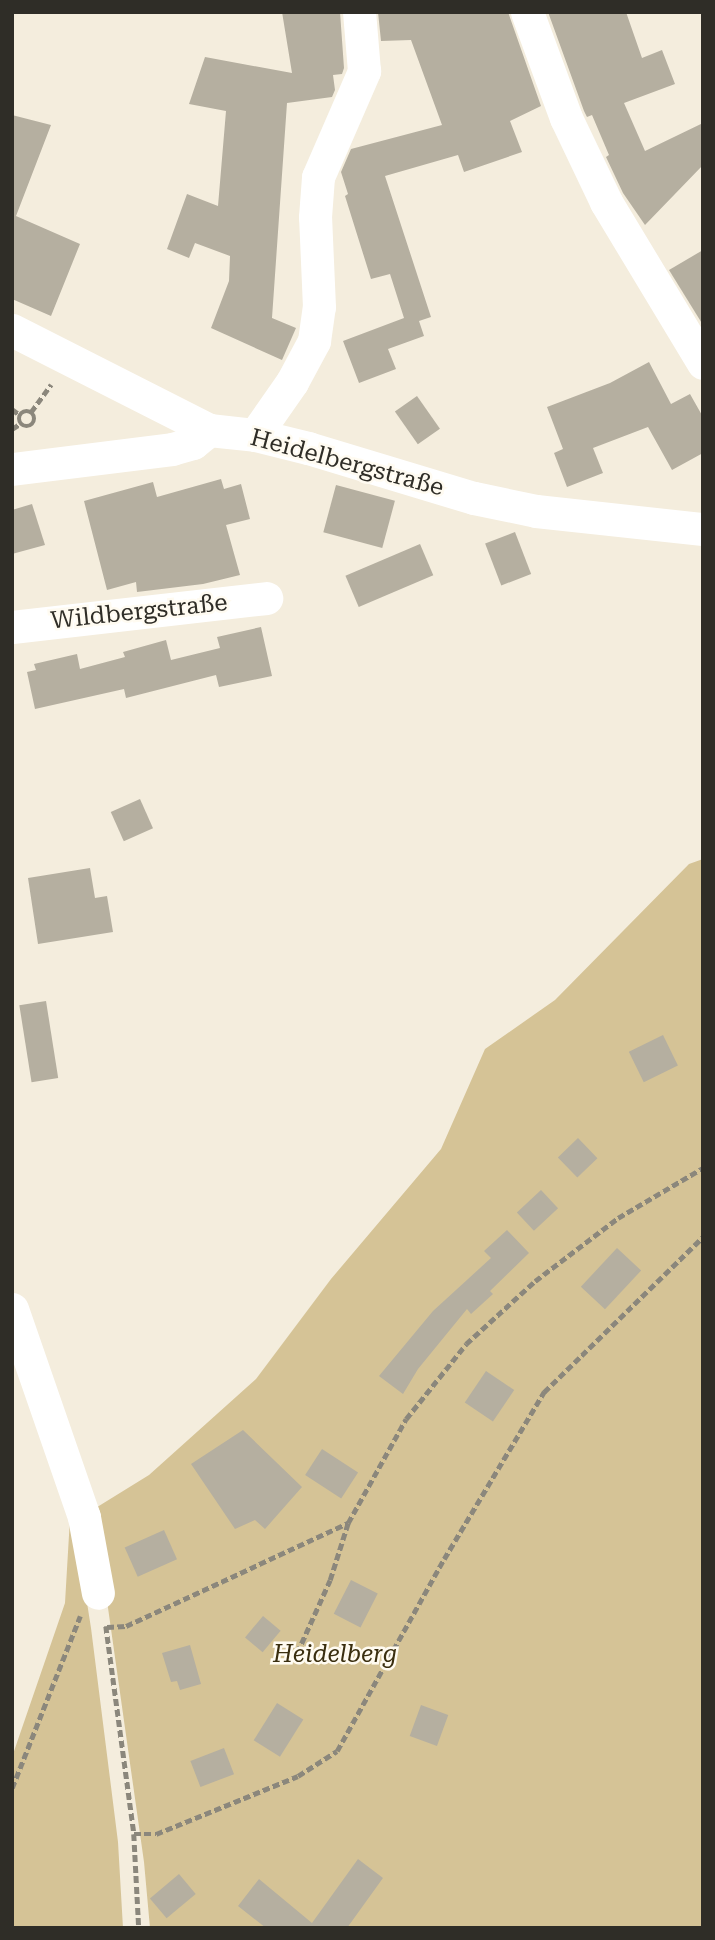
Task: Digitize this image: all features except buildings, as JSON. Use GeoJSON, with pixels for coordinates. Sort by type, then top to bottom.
{"type":"FeatureCollection","features":[{"type":"Feature","properties":{"kind":"street"},"geometry":{"type":"LineString","coordinates":[[255,435],[292,382],[314,341],[319,307],[315,217],[318,177],[364,71],[359,12]]}},
{"type":"Feature","properties":{"kind":"street"},"geometry":{"type":"LineString","coordinates":[[527,12],[566,118],[606,202],[703,363]]}},
{"type":"Feature","properties":{"kind":"street","name":"Heidelbergstraße"},"geometry":{"type":"LineString","coordinates":[[12,330],[209,430],[255,435],[474,498],[536,511],[703,528]]}},
{"type":"Feature","properties":{"kind":"street"},"geometry":{"type":"LineString","coordinates":[[12,469],[172,449],[193,443],[209,430]]}},
{"type":"Feature","properties":{"kind":"street","name":"Wildbergstraße"},"geometry":{"type":"LineString","coordinates":[[12,627],[266,598]]}},
{"type":"Feature","properties":{"kind":"street"},"geometry":{"type":"LineString","coordinates":[[12,1309],[84,1517],[98,1593]]}},
{"type":"Feature","properties":{"kind":"path"},"geometry":{"type":"LineString","coordinates":[[12,410],[20,415]]}},
{"type":"Feature","properties":{"kind":"path"},"geometry":{"type":"LineString","coordinates":[[12,429],[20,424],[30,426],[35,418],[29,410],[20,415]]}},
{"type":"Feature","properties":{"kind":"path"},"geometry":{"type":"LineString","coordinates":[[20,415],[20,424]]}},
{"type":"Feature","properties":{"kind":"path"},"geometry":{"type":"LineString","coordinates":[[297,1653],[330,1580],[348,1522],[406,1419],[466,1344],[535,1281],[618,1218],[703,1168]]}},
{"type":"Feature","properties":{"kind":"path"},"geometry":{"type":"LineString","coordinates":[[134,1834],[156,1833],[285,1781],[337,1751],[444,1559],[544,1392],[703,1237]]}},
{"type":"Feature","properties":{"kind":"path"},"geometry":{"type":"LineString","coordinates":[[107,1627],[127,1626],[348,1522]]}},
{"type":"Feature","properties":{"kind":"path"},"geometry":{"type":"LineString","coordinates":[[12,1788],[86,1599],[98,1593],[107,1627],[134,1834],[139,1928]]}},
{"type":"Feature","properties":{"kind":"green space","name":"Heidelberg"},"geometry":{"type":"Polygon","coordinates":[[[703,859],[703,1928],[150,1928],[144,1862],[94,1509],[149,1475],[256,1379],[331,1279],[441,1149],[485,1049],[555,1000],[689,864],[703,859]]]}},
{"type":"Feature","properties":{"kind":"green space"},"geometry":{"type":"Polygon","coordinates":[[[71,1501],[91,1628],[118,1842],[123,1928],[12,1928],[12,1757],[65,1603],[71,1501]]]}}]}
